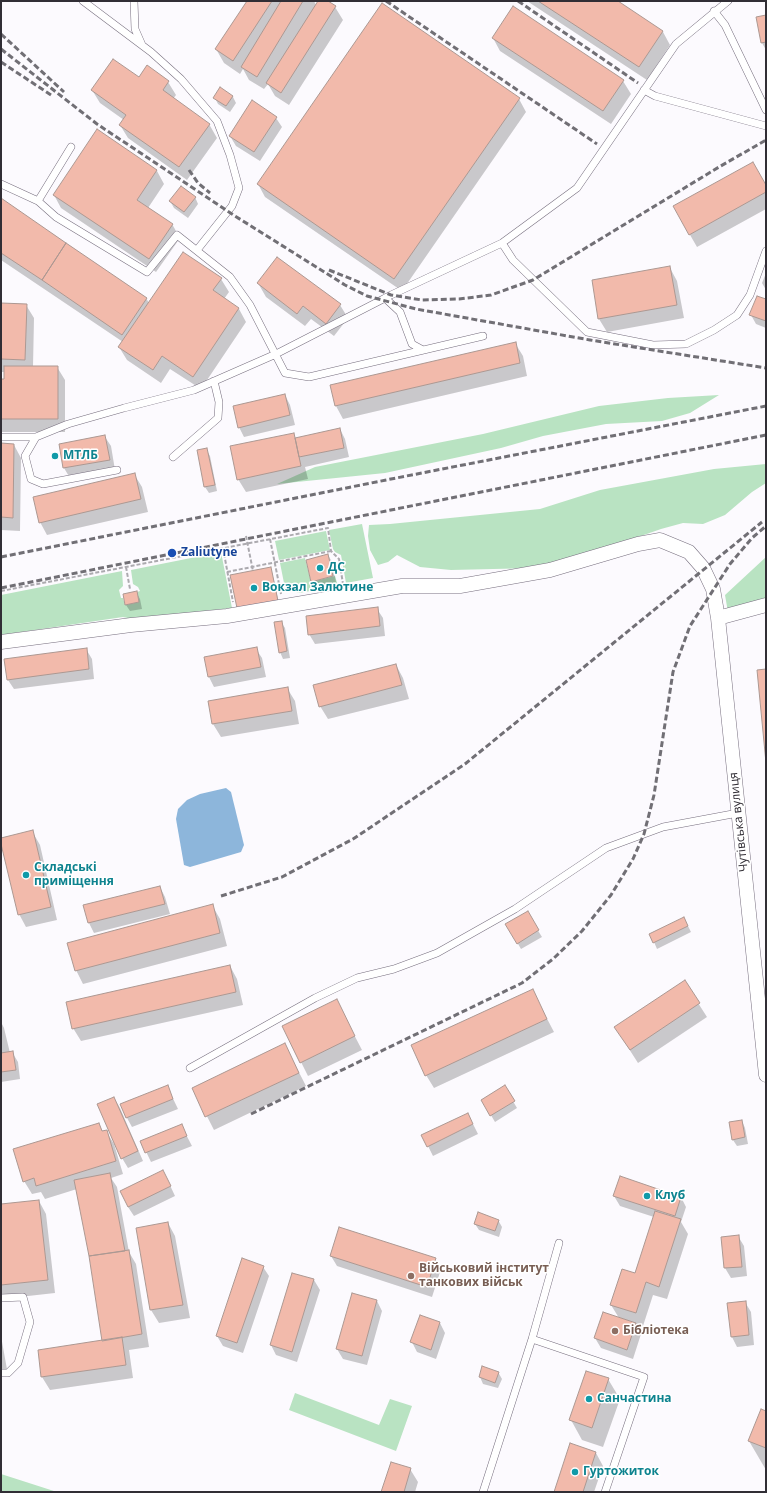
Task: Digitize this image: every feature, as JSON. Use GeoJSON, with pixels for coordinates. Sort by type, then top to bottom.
{"type":"FeatureCollection","features":[{"type":"Feature","properties":{"kind":"street","name":"Чутівська вулиця"},"geometry":{"type":"LineString","coordinates":[[1,642],[131,625],[235,615],[402,586],[460,586],[550,570],[638,544],[660,540],[689,552],[703,568],[713,589],[718,618],[766,1075]]}},
{"type":"Feature","properties":{"kind":"street"},"geometry":{"type":"LineString","coordinates":[[718,618],[766,604]]}},
{"type":"Feature","properties":{"kind":"lane"},"geometry":{"type":"LineString","coordinates":[[83,1],[142,46],[181,79],[217,121],[230,155],[239,188],[232,206],[197,250]]}},
{"type":"Feature","properties":{"kind":"lane"},"geometry":{"type":"LineString","coordinates":[[134,1],[135,29],[142,46]]}},
{"type":"Feature","properties":{"kind":"lane"},"geometry":{"type":"LineString","coordinates":[[1,437],[36,437],[68,424],[194,390],[276,354],[385,298],[502,243],[578,188],[676,44],[714,11],[728,1]]}},
{"type":"Feature","properties":{"kind":"lane"},"geometry":{"type":"LineString","coordinates":[[714,11],[725,25],[766,110]]}},
{"type":"Feature","properties":{"kind":"lane"},"geometry":{"type":"LineString","coordinates":[[644,90],[655,96],[766,126]]}},
{"type":"Feature","properties":{"kind":"lane"},"geometry":{"type":"LineString","coordinates":[[38,201],[72,147]]}},
{"type":"Feature","properties":{"kind":"lane"},"geometry":{"type":"LineString","coordinates":[[1,184],[38,201],[56,218],[147,272],[177,235],[230,277],[250,304],[285,373],[309,377],[483,336]]}},
{"type":"Feature","properties":{"kind":"lane"},"geometry":{"type":"LineString","coordinates":[[502,243],[513,260],[587,332],[653,345],[686,344],[714,330],[737,315],[750,296],[766,251]]}},
{"type":"Feature","properties":{"kind":"lane"},"geometry":{"type":"LineString","coordinates":[[385,298],[400,312],[412,344],[423,350]]}},
{"type":"Feature","properties":{"kind":"lane"},"geometry":{"type":"LineString","coordinates":[[173,457],[218,418],[219,402],[214,381]]}},
{"type":"Feature","properties":{"kind":"lane"},"geometry":{"type":"LineString","coordinates":[[36,437],[26,456],[31,479],[43,484],[117,470]]}},
{"type":"Feature","properties":{"kind":"lane"},"geometry":{"type":"LineString","coordinates":[[190,1068],[315,998],[357,978],[394,969],[437,953],[515,909],[606,848],[663,827],[738,813]]}},
{"type":"Feature","properties":{"kind":"lane"},"geometry":{"type":"LineString","coordinates":[[484,1492],[532,1339],[559,1243]]}},
{"type":"Feature","properties":{"kind":"lane"},"geometry":{"type":"LineString","coordinates":[[1,1298],[23,1298],[30,1322],[18,1363],[8,1373],[1,1373]]}},
{"type":"Feature","properties":{"kind":"lane"},"geometry":{"type":"LineString","coordinates":[[532,1339],[644,1377],[605,1492]]}},
{"type":"Feature","properties":{"kind":"path"},"geometry":{"type":"LineString","coordinates":[[1,591],[328,528],[331,551],[339,559],[344,596]]}},
{"type":"Feature","properties":{"kind":"path"},"geometry":{"type":"LineString","coordinates":[[246,536],[253,571]]}},
{"type":"Feature","properties":{"kind":"path"},"geometry":{"type":"LineString","coordinates":[[270,539],[284,606]]}},
{"type":"Feature","properties":{"kind":"path"},"geometry":{"type":"LineString","coordinates":[[223,548],[235,615]]}},
{"type":"Feature","properties":{"kind":"path"},"geometry":{"type":"LineString","coordinates":[[227,572],[331,551]]}},
{"type":"Feature","properties":{"kind":"path"},"geometry":{"type":"LineString","coordinates":[[126,567],[130,589]]}},
{"type":"Feature","properties":{"kind":"green space"},"geometry":{"type":"Polygon","coordinates":[[[719,395],[690,413],[662,421],[606,424],[543,436],[501,448],[385,473],[277,484],[315,467],[483,434],[599,406],[668,398],[719,395]]]}},
{"type":"Feature","properties":{"kind":"green space"},"geometry":{"type":"Polygon","coordinates":[[[766,464],[766,483],[752,492],[725,515],[703,524],[683,523],[661,529],[558,565],[536,568],[451,570],[420,567],[397,555],[388,562],[378,565],[370,550],[368,536],[369,525],[540,509],[600,490],[714,469],[766,464]]]}},
{"type":"Feature","properties":{"kind":"green space"},"geometry":{"type":"Polygon","coordinates":[[[362,524],[373,578],[346,583],[341,555],[333,549],[329,530],[362,524]]]}},
{"type":"Feature","properties":{"kind":"green space"},"geometry":{"type":"Polygon","coordinates":[[[326,531],[330,550],[279,560],[275,541],[326,531]]]}},
{"type":"Feature","properties":{"kind":"green space"},"geometry":{"type":"Polygon","coordinates":[[[221,552],[232,608],[132,619],[123,617],[1,635],[1,595],[122,571],[123,586],[119,590],[125,605],[139,602],[137,592],[140,591],[138,587],[133,584],[131,570],[221,552]]]}},
{"type":"Feature","properties":{"kind":"green space"},"geometry":{"type":"Polygon","coordinates":[[[766,557],[766,607],[729,618],[725,595],[766,557]]]}},
{"type":"Feature","properties":{"kind":"green space"},"geometry":{"type":"Polygon","coordinates":[[[305,558],[311,582],[335,576],[338,586],[299,593],[290,590],[284,583],[280,563],[305,558]]]}},
{"type":"Feature","properties":{"kind":"green space"},"geometry":{"type":"Polygon","coordinates":[[[295,1393],[379,1425],[390,1399],[412,1406],[396,1451],[289,1410],[295,1393]]]}},
{"type":"Feature","properties":{"kind":"green space"},"geometry":{"type":"Polygon","coordinates":[[[1,1474],[57,1492],[1,1492],[1,1474]]]}},
{"type":"Feature","properties":{"kind":"water"},"geometry":{"type":"Polygon","coordinates":[[[226,788],[231,792],[244,845],[241,852],[190,867],[184,865],[176,819],[178,809],[187,800],[200,794],[226,788]]]}},
{"type":"Feature","properties":{"kind":"building"},"geometry":{"type":"Polygon","coordinates":[[[247,1],[272,1],[233,61],[215,49],[247,1]]]}},
{"type":"Feature","properties":{"kind":"building"},"geometry":{"type":"Polygon","coordinates":[[[281,1],[303,1],[257,77],[241,67],[281,1]]]}},
{"type":"Feature","properties":{"kind":"building"},"geometry":{"type":"Polygon","coordinates":[[[318,1],[328,1],[336,6],[281,93],[266,83],[318,1]]]}},
{"type":"Feature","properties":{"kind":"building"},"geometry":{"type":"Polygon","coordinates":[[[538,1],[618,1],[663,31],[639,67],[538,1]]]}},
{"type":"Feature","properties":{"kind":"building"},"geometry":{"type":"Polygon","coordinates":[[[382,3],[520,98],[394,279],[257,184],[382,3]]]}},
{"type":"Feature","properties":{"kind":"building"},"geometry":{"type":"Polygon","coordinates":[[[513,6],[624,80],[603,111],[492,38],[513,6]]]}},
{"type":"Feature","properties":{"kind":"building"},"geometry":{"type":"Polygon","coordinates":[[[766,15],[766,42],[761,43],[756,17],[766,15]]]}},
{"type":"Feature","properties":{"kind":"building"},"geometry":{"type":"Polygon","coordinates":[[[113,59],[139,77],[147,65],[169,81],[163,90],[210,124],[179,167],[119,125],[126,115],[91,90],[113,59]]]}},
{"type":"Feature","properties":{"kind":"building"},"geometry":{"type":"Polygon","coordinates":[[[220,87],[233,96],[226,106],[213,98],[220,87]]]}},
{"type":"Feature","properties":{"kind":"building"},"geometry":{"type":"Polygon","coordinates":[[[252,100],[277,117],[254,152],[229,136],[252,100]]]}},
{"type":"Feature","properties":{"kind":"building"},"geometry":{"type":"Polygon","coordinates":[[[97,129],[157,170],[137,200],[173,224],[149,259],[53,195],[97,129]]]}},
{"type":"Feature","properties":{"kind":"building"},"geometry":{"type":"Polygon","coordinates":[[[753,162],[766,185],[766,192],[689,235],[673,206],[753,162]]]}},
{"type":"Feature","properties":{"kind":"building"},"geometry":{"type":"Polygon","coordinates":[[[181,186],[196,197],[184,212],[169,201],[181,186]]]}},
{"type":"Feature","properties":{"kind":"building"},"geometry":{"type":"Polygon","coordinates":[[[1,198],[66,243],[42,280],[1,253],[1,198]]]}},
{"type":"Feature","properties":{"kind":"building"},"geometry":{"type":"Polygon","coordinates":[[[66,243],[147,298],[122,335],[42,280],[66,243]]]}},
{"type":"Feature","properties":{"kind":"building"},"geometry":{"type":"Polygon","coordinates":[[[183,252],[222,278],[213,290],[239,308],[193,377],[162,356],[153,370],[118,347],[183,252]]]}},
{"type":"Feature","properties":{"kind":"building"},"geometry":{"type":"Polygon","coordinates":[[[277,257],[341,304],[326,324],[303,306],[297,314],[257,283],[277,257]]]}},
{"type":"Feature","properties":{"kind":"building"},"geometry":{"type":"Polygon","coordinates":[[[670,266],[677,305],[598,319],[592,280],[670,266]]]}},
{"type":"Feature","properties":{"kind":"building"},"geometry":{"type":"Polygon","coordinates":[[[757,296],[766,299],[766,321],[749,315],[757,296]]]}},
{"type":"Feature","properties":{"kind":"building"},"geometry":{"type":"Polygon","coordinates":[[[1,303],[27,304],[25,360],[1,359],[1,303]]]}},
{"type":"Feature","properties":{"kind":"building"},"geometry":{"type":"Polygon","coordinates":[[[516,342],[520,363],[335,406],[330,385],[516,342]]]}},
{"type":"Feature","properties":{"kind":"building"},"geometry":{"type":"Polygon","coordinates":[[[4,366],[58,366],[58,419],[1,419],[1,379],[4,379],[4,366]]]}},
{"type":"Feature","properties":{"kind":"building"},"geometry":{"type":"Polygon","coordinates":[[[285,394],[290,415],[238,428],[233,406],[285,394]]]}},
{"type":"Feature","properties":{"kind":"building"},"geometry":{"type":"Polygon","coordinates":[[[340,428],[344,448],[299,457],[295,438],[340,428]]]}},
{"type":"Feature","properties":{"kind":"building"},"geometry":{"type":"Polygon","coordinates":[[[294,433],[301,466],[237,480],[230,446],[294,433]]]}},
{"type":"Feature","properties":{"kind":"building"},"geometry":{"type":"Polygon","coordinates":[[[105,435],[110,460],[63,468],[59,444],[105,435]]]}},
{"type":"Feature","properties":{"kind":"building"},"geometry":{"type":"Polygon","coordinates":[[[1,443],[14,444],[13,518],[1,517],[1,443]]]}},
{"type":"Feature","properties":{"kind":"building"},"geometry":{"type":"Polygon","coordinates":[[[207,448],[215,485],[204,487],[197,450],[207,448]]]}},
{"type":"Feature","properties":{"kind":"building"},"geometry":{"type":"Polygon","coordinates":[[[135,473],[141,499],[39,523],[33,497],[135,473]]]}},
{"type":"Feature","properties":{"kind":"building","name":"ДС"},"geometry":{"type":"Polygon","coordinates":[[[328,554],[333,576],[311,582],[306,560],[328,554]]]}},
{"type":"Feature","properties":{"kind":"building","name":"Вокзал Залютине"},"geometry":{"type":"Polygon","coordinates":[[[271,567],[278,601],[237,608],[230,575],[271,567]]]}},
{"type":"Feature","properties":{"kind":"building"},"geometry":{"type":"Polygon","coordinates":[[[137,591],[139,602],[125,605],[123,594],[137,591]]]}},
{"type":"Feature","properties":{"kind":"building"},"geometry":{"type":"Polygon","coordinates":[[[378,607],[380,626],[308,635],[306,616],[378,607]]]}},
{"type":"Feature","properties":{"kind":"building"},"geometry":{"type":"Polygon","coordinates":[[[282,621],[287,651],[279,653],[274,622],[282,621]]]}},
{"type":"Feature","properties":{"kind":"building"},"geometry":{"type":"Polygon","coordinates":[[[257,647],[261,667],[208,677],[204,657],[257,647]]]}},
{"type":"Feature","properties":{"kind":"building"},"geometry":{"type":"Polygon","coordinates":[[[87,648],[89,669],[7,680],[4,659],[87,648]]]}},
{"type":"Feature","properties":{"kind":"building"},"geometry":{"type":"Polygon","coordinates":[[[396,664],[402,685],[319,707],[313,685],[396,664]]]}},
{"type":"Feature","properties":{"kind":"building"},"geometry":{"type":"Polygon","coordinates":[[[766,669],[766,763],[757,670],[766,669]]]}},
{"type":"Feature","properties":{"kind":"building"},"geometry":{"type":"Polygon","coordinates":[[[288,687],[292,711],[212,724],[208,701],[288,687]]]}},
{"type":"Feature","properties":{"kind":"building","name":"Складські приміщення"},"geometry":{"type":"Polygon","coordinates":[[[33,830],[51,907],[18,915],[1,844],[1,838],[33,830]]]}},
{"type":"Feature","properties":{"kind":"building"},"geometry":{"type":"Polygon","coordinates":[[[160,886],[165,904],[88,923],[83,905],[160,886]]]}},
{"type":"Feature","properties":{"kind":"building"},"geometry":{"type":"Polygon","coordinates":[[[213,904],[220,933],[75,971],[67,943],[213,904]]]}},
{"type":"Feature","properties":{"kind":"building"},"geometry":{"type":"Polygon","coordinates":[[[528,911],[539,930],[517,944],[505,924],[528,911]]]}},
{"type":"Feature","properties":{"kind":"building"},"geometry":{"type":"Polygon","coordinates":[[[684,917],[688,926],[653,943],[649,934],[684,917]]]}},
{"type":"Feature","properties":{"kind":"building"},"geometry":{"type":"Polygon","coordinates":[[[230,965],[236,992],[72,1029],[66,1002],[230,965]]]}},
{"type":"Feature","properties":{"kind":"building"},"geometry":{"type":"Polygon","coordinates":[[[685,980],[700,1003],[630,1050],[614,1027],[685,980]]]}},
{"type":"Feature","properties":{"kind":"building"},"geometry":{"type":"Polygon","coordinates":[[[533,989],[547,1019],[425,1076],[411,1045],[533,989]]]}},
{"type":"Feature","properties":{"kind":"building"},"geometry":{"type":"Polygon","coordinates":[[[337,999],[355,1036],[300,1063],[282,1026],[337,999]]]}},
{"type":"Feature","properties":{"kind":"building"},"geometry":{"type":"Polygon","coordinates":[[[285,1043],[299,1073],[205,1117],[192,1088],[285,1043]]]}},
{"type":"Feature","properties":{"kind":"building"},"geometry":{"type":"Polygon","coordinates":[[[13,1051],[16,1070],[1,1072],[1,1053],[13,1051]]]}},
{"type":"Feature","properties":{"kind":"building"},"geometry":{"type":"Polygon","coordinates":[[[168,1085],[173,1099],[126,1118],[120,1104],[168,1085]]]}},
{"type":"Feature","properties":{"kind":"building"},"geometry":{"type":"Polygon","coordinates":[[[505,1085],[515,1101],[490,1116],[481,1100],[505,1085]]]}},
{"type":"Feature","properties":{"kind":"building"},"geometry":{"type":"Polygon","coordinates":[[[114,1097],[138,1151],[121,1159],[97,1104],[114,1097]]]}},
{"type":"Feature","properties":{"kind":"building"},"geometry":{"type":"Polygon","coordinates":[[[468,1113],[473,1124],[427,1147],[421,1135],[468,1113]]]}},
{"type":"Feature","properties":{"kind":"building"},"geometry":{"type":"Polygon","coordinates":[[[742,1120],[745,1137],[732,1140],[729,1122],[742,1120]]]}},
{"type":"Feature","properties":{"kind":"building"},"geometry":{"type":"Polygon","coordinates":[[[99,1123],[102,1131],[107,1130],[116,1161],[36,1186],[34,1178],[23,1182],[13,1149],[99,1123]]]}},
{"type":"Feature","properties":{"kind":"building"},"geometry":{"type":"Polygon","coordinates":[[[182,1124],[187,1136],[145,1153],[140,1141],[182,1124]]]}},
{"type":"Feature","properties":{"kind":"building"},"geometry":{"type":"Polygon","coordinates":[[[163,1170],[171,1186],[128,1207],[120,1191],[163,1170]]]}},
{"type":"Feature","properties":{"kind":"building"},"geometry":{"type":"Polygon","coordinates":[[[110,1173],[125,1251],[89,1256],[74,1180],[110,1173]]]}},
{"type":"Feature","properties":{"kind":"building","name":"Клуб"},"geometry":{"type":"Polygon","coordinates":[[[620,1176],[681,1197],[675,1216],[613,1196],[620,1176]]]}},
{"type":"Feature","properties":{"kind":"building"},"geometry":{"type":"Polygon","coordinates":[[[39,1200],[48,1280],[1,1285],[1,1204],[39,1200]]]}},
{"type":"Feature","properties":{"kind":"building"},"geometry":{"type":"Polygon","coordinates":[[[655,1211],[681,1219],[659,1287],[646,1282],[636,1313],[610,1305],[622,1269],[635,1273],[655,1211]]]}},
{"type":"Feature","properties":{"kind":"building"},"geometry":{"type":"Polygon","coordinates":[[[478,1212],[499,1220],[495,1231],[474,1224],[478,1212]]]}},
{"type":"Feature","properties":{"kind":"building"},"geometry":{"type":"Polygon","coordinates":[[[168,1222],[183,1305],[150,1310],[136,1228],[168,1222]]]}},
{"type":"Feature","properties":{"kind":"building"},"geometry":{"type":"Polygon","coordinates":[[[339,1227],[436,1258],[427,1287],[330,1256],[339,1227]]]}},
{"type":"Feature","properties":{"kind":"building"},"geometry":{"type":"Polygon","coordinates":[[[739,1235],[742,1267],[724,1268],[721,1237],[739,1235]]]}},
{"type":"Feature","properties":{"kind":"building"},"geometry":{"type":"Polygon","coordinates":[[[129,1250],[142,1334],[102,1341],[89,1256],[129,1250]]]}},
{"type":"Feature","properties":{"kind":"building"},"geometry":{"type":"Polygon","coordinates":[[[242,1258],[264,1266],[237,1343],[216,1336],[242,1258]]]}},
{"type":"Feature","properties":{"kind":"building"},"geometry":{"type":"Polygon","coordinates":[[[292,1273],[314,1279],[292,1352],[270,1345],[292,1273]]]}},
{"type":"Feature","properties":{"kind":"building"},"geometry":{"type":"Polygon","coordinates":[[[352,1293],[377,1300],[362,1356],[336,1349],[352,1293]]]}},
{"type":"Feature","properties":{"kind":"building"},"geometry":{"type":"Polygon","coordinates":[[[746,1301],[749,1335],[731,1337],[727,1303],[746,1301]]]}},
{"type":"Feature","properties":{"kind":"building","name":"Бібліотека"},"geometry":{"type":"Polygon","coordinates":[[[603,1312],[636,1323],[627,1350],[594,1338],[603,1312]]]}},
{"type":"Feature","properties":{"kind":"building"},"geometry":{"type":"Polygon","coordinates":[[[420,1315],[440,1322],[431,1350],[410,1342],[420,1315]]]}},
{"type":"Feature","properties":{"kind":"building"},"geometry":{"type":"Polygon","coordinates":[[[122,1337],[126,1365],[41,1377],[38,1350],[122,1337]]]}},
{"type":"Feature","properties":{"kind":"building"},"geometry":{"type":"Polygon","coordinates":[[[482,1366],[499,1372],[495,1383],[479,1377],[482,1366]]]}},
{"type":"Feature","properties":{"kind":"building","name":"Санчастина"},"geometry":{"type":"Polygon","coordinates":[[[586,1371],[609,1378],[592,1428],[569,1420],[586,1371]]]}},
{"type":"Feature","properties":{"kind":"building"},"geometry":{"type":"Polygon","coordinates":[[[761,1409],[766,1411],[766,1448],[748,1441],[761,1409]]]}},
{"type":"Feature","properties":{"kind":"building","name":"Гуртожиток"},"geometry":{"type":"Polygon","coordinates":[[[570,1443],[596,1452],[583,1492],[554,1492],[570,1443]]]}},
{"type":"Feature","properties":{"kind":"building"},"geometry":{"type":"Polygon","coordinates":[[[391,1462],[411,1468],[404,1492],[381,1492],[391,1462]]]}},
{"type":"Feature","properties":{"kind":"railway"},"geometry":{"type":"LineString","coordinates":[[386,1],[597,144]]}},
{"type":"Feature","properties":{"kind":"railway"},"geometry":{"type":"LineString","coordinates":[[518,1],[638,83]]}},
{"type":"Feature","properties":{"kind":"railway"},"geometry":{"type":"LineString","coordinates":[[1,34],[64,92]]}},
{"type":"Feature","properties":{"kind":"railway"},"geometry":{"type":"LineString","coordinates":[[1,49],[97,124],[235,216],[345,285],[367,296],[416,309],[590,340],[766,368]]}},
{"type":"Feature","properties":{"kind":"railway"},"geometry":{"type":"LineString","coordinates":[[1,62],[51,95]]}},
{"type":"Feature","properties":{"kind":"railway"},"geometry":{"type":"LineString","coordinates":[[329,270],[391,295],[422,300],[459,299],[491,295],[533,280],[766,140]]}},
{"type":"Feature","properties":{"kind":"railway"},"geometry":{"type":"LineString","coordinates":[[189,170],[198,183],[210,193]]}},
{"type":"Feature","properties":{"kind":"railway"},"geometry":{"type":"LineString","coordinates":[[1,557],[766,406]]}},
{"type":"Feature","properties":{"kind":"railway"},"geometry":{"type":"LineString","coordinates":[[1,588],[766,435]]}},
{"type":"Feature","properties":{"kind":"railway"},"geometry":{"type":"LineString","coordinates":[[221,896],[282,877],[353,839],[465,764],[762,522]]}},
{"type":"Feature","properties":{"kind":"railway"},"geometry":{"type":"LineString","coordinates":[[251,1114],[522,983],[553,959],[582,931],[611,895],[633,859],[644,834],[654,795],[673,672],[690,626],[730,564],[752,538],[766,526]]}},
{"type":"Feature","properties":{"kind":"place","name":"МТЛБ"},"geometry":{"type":"Point","coordinates":[55,456]}},
{"type":"Feature","properties":{"kind":"place","name":"Zaliutyne"},"geometry":{"type":"Point","coordinates":[172,553]}},
{"type":"Feature","properties":{"kind":"place","name":"ДС"},"geometry":{"type":"Point","coordinates":[320,568]}},
{"type":"Feature","properties":{"kind":"place","name":"Вокзал Залютине"},"geometry":{"type":"Point","coordinates":[254,588]}},
{"type":"Feature","properties":{"kind":"place","name":"Складські приміщення"},"geometry":{"type":"Point","coordinates":[26,875]}},
{"type":"Feature","properties":{"kind":"place","name":"Клуб"},"geometry":{"type":"Point","coordinates":[647,1196]}},
{"type":"Feature","properties":{"kind":"place","name":"Військовий інститут танкових військ"},"geometry":{"type":"Point","coordinates":[411,1276]}},
{"type":"Feature","properties":{"kind":"place","name":"Бібліотека"},"geometry":{"type":"Point","coordinates":[615,1331]}},
{"type":"Feature","properties":{"kind":"place","name":"Санчастина"},"geometry":{"type":"Point","coordinates":[589,1399]}},
{"type":"Feature","properties":{"kind":"place","name":"Гуртожиток"},"geometry":{"type":"Point","coordinates":[575,1472]}}]}
